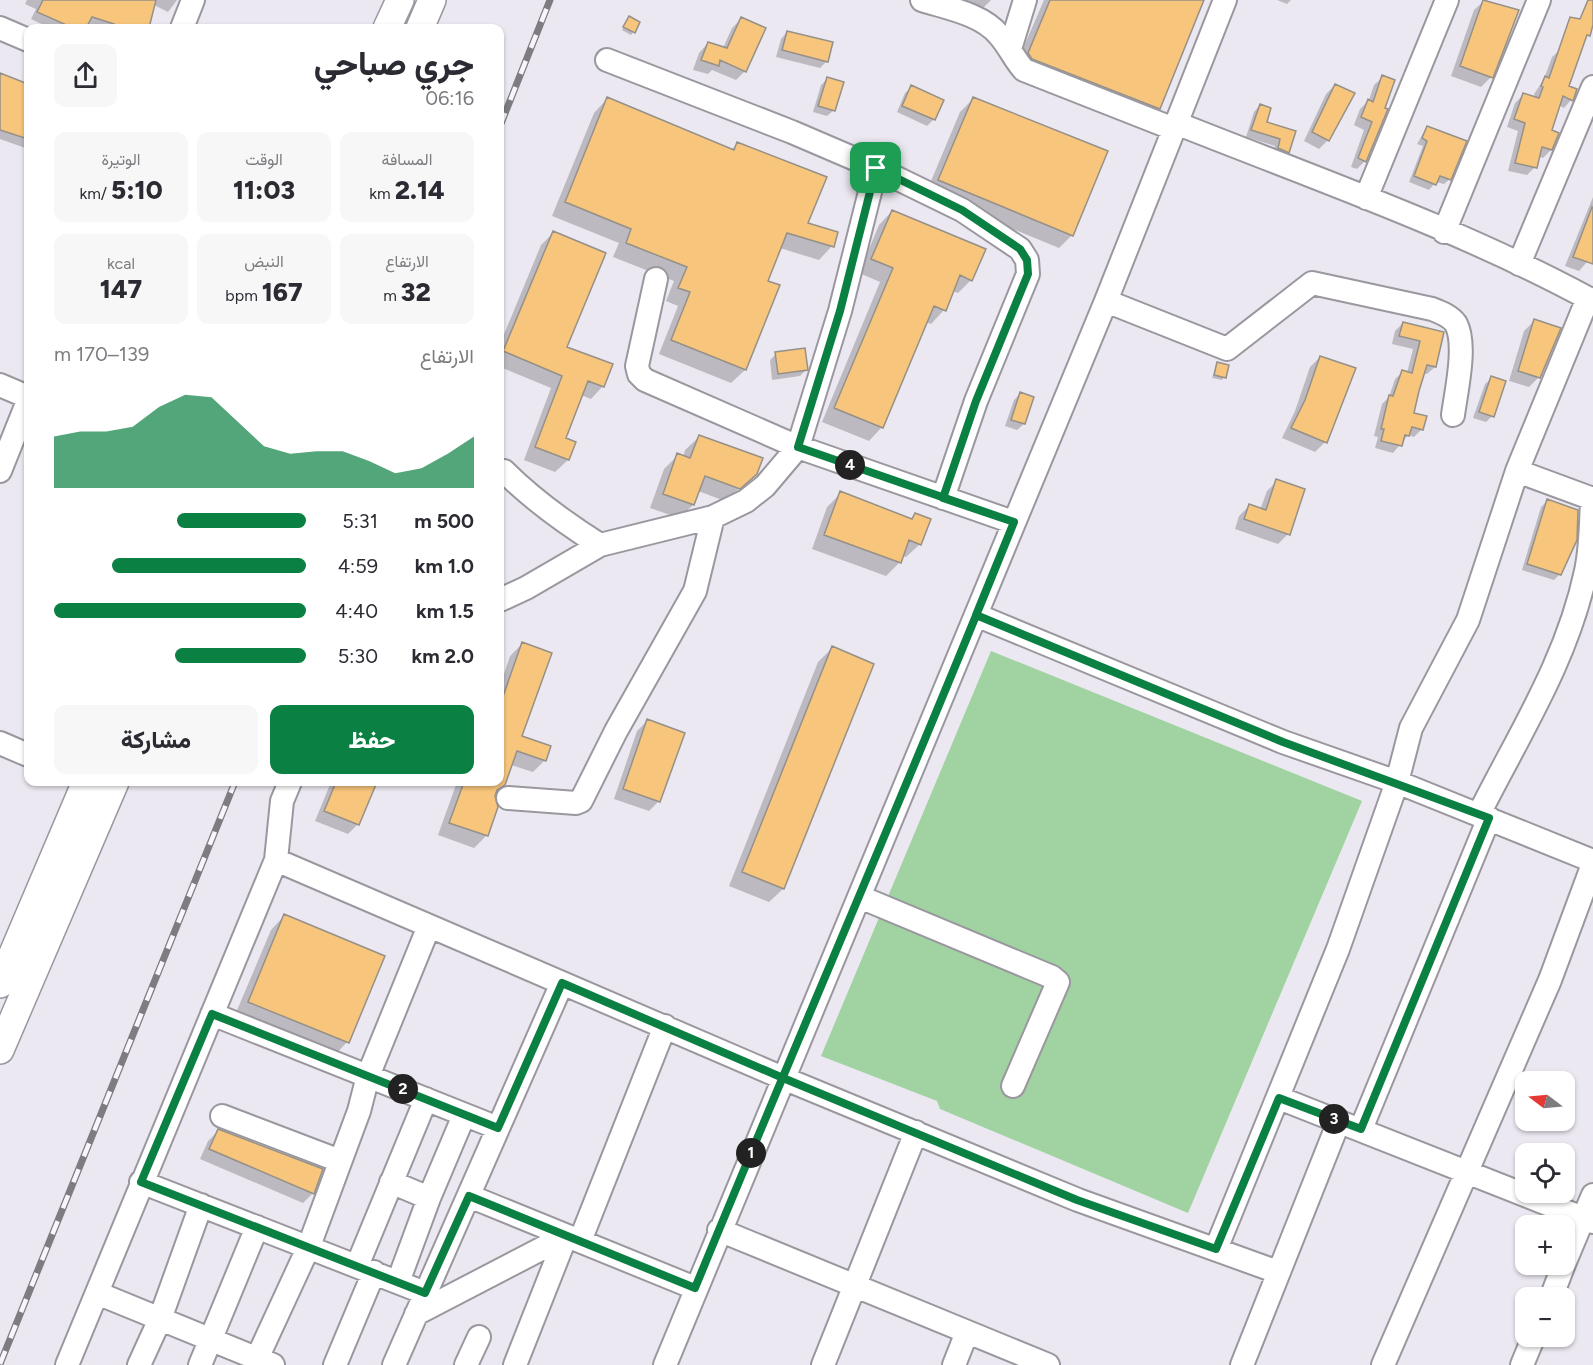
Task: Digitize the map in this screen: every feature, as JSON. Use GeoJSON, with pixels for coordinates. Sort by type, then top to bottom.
{"type":"FeatureCollection","features":[{"type":"Feature","properties":{"kind":"main road"},"geometry":{"type":"LineString","coordinates":[[389,24],[400,0]]}},
{"type":"Feature","properties":{"kind":"main road"},"geometry":{"type":"LineString","coordinates":[[422,24],[432,0]]}},
{"type":"Feature","properties":{"kind":"main road"},"geometry":{"type":"LineString","coordinates":[[0,984],[100,786]]}},
{"type":"Feature","properties":{"kind":"main road"},"geometry":{"type":"LineString","coordinates":[[0,1050],[100,786]]}},
{"type":"Feature","properties":{"kind":"street"},"geometry":{"type":"LineString","coordinates":[[184,24],[193,0]]}},
{"type":"Feature","properties":{"kind":"street"},"geometry":{"type":"LineString","coordinates":[[922,0],[988,25],[1010,49],[1015,61],[1024,70],[1366,198],[1519,264],[1591,299],[1517,471],[1468,620],[1411,728],[1397,782],[1338,949],[1216,1249]]}},
{"type":"Feature","properties":{"kind":"street"},"geometry":{"type":"LineString","coordinates":[[1010,49],[1025,0]]}},
{"type":"Feature","properties":{"kind":"street"},"geometry":{"type":"LineString","coordinates":[[665,1365],[719,1230],[860,897],[1106,301],[1225,0]]}},
{"type":"Feature","properties":{"kind":"street"},"geometry":{"type":"LineString","coordinates":[[1366,198],[1447,0]]}},
{"type":"Feature","properties":{"kind":"street"},"geometry":{"type":"LineString","coordinates":[[1443,232],[1539,0]]}},
{"type":"Feature","properties":{"kind":"street"},"geometry":{"type":"LineString","coordinates":[[0,28],[24,38]]}},
{"type":"Feature","properties":{"kind":"street"},"geometry":{"type":"LineString","coordinates":[[607,60],[792,132],[876,168],[962,210],[1020,249],[1027,260],[1028,274],[976,401],[943,498]]}},
{"type":"Feature","properties":{"kind":"street"},"geometry":{"type":"LineString","coordinates":[[1519,264],[1593,87]]}},
{"type":"Feature","properties":{"kind":"street"},"geometry":{"type":"LineString","coordinates":[[504,598],[600,545],[713,517],[746,501],[765,486],[798,447],[840,311],[876,168]]}},
{"type":"Feature","properties":{"kind":"street"},"geometry":{"type":"LineString","coordinates":[[656,279],[637,366],[639,374],[645,380],[798,447],[1014,522]]}},
{"type":"Feature","properties":{"kind":"street"},"geometry":{"type":"LineString","coordinates":[[1106,301],[1227,349],[1312,283],[1432,309],[1445,314],[1456,323],[1460,338],[1459,374],[1453,415]]}},
{"type":"Feature","properties":{"kind":"street"},"geometry":{"type":"LineString","coordinates":[[0,385],[24,397]]}},
{"type":"Feature","properties":{"kind":"street"},"geometry":{"type":"LineString","coordinates":[[0,471],[24,409]]}},
{"type":"Feature","properties":{"kind":"street"},"geometry":{"type":"LineString","coordinates":[[504,471],[530,497],[554,516],[600,545]]}},
{"type":"Feature","properties":{"kind":"street"},"geometry":{"type":"LineString","coordinates":[[1361,1129],[1484,816],[1569,633],[1586,571],[1593,498],[1517,471]]}},
{"type":"Feature","properties":{"kind":"street"},"geometry":{"type":"LineString","coordinates":[[508,798],[576,803],[581,801],[616,732],[695,591],[713,517]]}},
{"type":"Feature","properties":{"kind":"street"},"geometry":{"type":"LineString","coordinates":[[976,615],[1283,742],[1397,782],[1484,816],[1593,863],[1550,980],[1383,1365]]}},
{"type":"Feature","properties":{"kind":"street"},"geometry":{"type":"LineString","coordinates":[[0,743],[24,753]]}},
{"type":"Feature","properties":{"kind":"street"},"geometry":{"type":"LineString","coordinates":[[67,1365],[276,860],[282,801],[288,786]]}},
{"type":"Feature","properties":{"kind":"street"},"geometry":{"type":"LineString","coordinates":[[276,860],[783,1078],[1077,1200],[1278,1272]]}},
{"type":"Feature","properties":{"kind":"street"},"geometry":{"type":"LineString","coordinates":[[860,897],[961,937],[1052,977],[1058,982],[1013,1086]]}},
{"type":"Feature","properties":{"kind":"street"},"geometry":{"type":"LineString","coordinates":[[97,1293],[212,1340],[261,1363],[309,1246],[368,1076],[429,926]]}},
{"type":"Feature","properties":{"kind":"street"},"geometry":{"type":"LineString","coordinates":[[394,1365],[562,983]]}},
{"type":"Feature","properties":{"kind":"street"},"geometry":{"type":"LineString","coordinates":[[212,1014],[498,1128]]}},
{"type":"Feature","properties":{"kind":"street"},"geometry":{"type":"LineString","coordinates":[[515,1365],[665,1026]]}},
{"type":"Feature","properties":{"kind":"street"},"geometry":{"type":"LineString","coordinates":[[1279,1098],[1588,1220]]}},
{"type":"Feature","properties":{"kind":"street"},"geometry":{"type":"LineString","coordinates":[[335,1365],[391,1182],[426,1099]]}},
{"type":"Feature","properties":{"kind":"street"},"geometry":{"type":"LineString","coordinates":[[222,1116],[340,1161]]}},
{"type":"Feature","properties":{"kind":"street"},"geometry":{"type":"LineString","coordinates":[[398,1282],[429,1198],[462,1120]]}},
{"type":"Feature","properties":{"kind":"street"},"geometry":{"type":"LineString","coordinates":[[1242,1365],[1339,1120]]}},
{"type":"Feature","properties":{"kind":"street"},"geometry":{"type":"LineString","coordinates":[[823,1365],[916,1132]]}},
{"type":"Feature","properties":{"kind":"street"},"geometry":{"type":"LineString","coordinates":[[141,1182],[425,1293]]}},
{"type":"Feature","properties":{"kind":"street"},"geometry":{"type":"LineString","coordinates":[[391,1182],[429,1198]]}},
{"type":"Feature","properties":{"kind":"street"},"geometry":{"type":"LineString","coordinates":[[1575,1244],[1588,1220],[1593,1195]]}},
{"type":"Feature","properties":{"kind":"street"},"geometry":{"type":"LineString","coordinates":[[469,1196],[695,1288]]}},
{"type":"Feature","properties":{"kind":"street"},"geometry":{"type":"LineString","coordinates":[[139,1365],[160,1319],[201,1205]]}},
{"type":"Feature","properties":{"kind":"street"},"geometry":{"type":"LineString","coordinates":[[200,1365],[257,1227]]}},
{"type":"Feature","properties":{"kind":"street"},"geometry":{"type":"LineString","coordinates":[[719,1230],[1048,1365]]}},
{"type":"Feature","properties":{"kind":"street"},"geometry":{"type":"LineString","coordinates":[[416,1314],[573,1238]]}},
{"type":"Feature","properties":{"kind":"street"},"geometry":{"type":"LineString","coordinates":[[954,1365],[967,1332]]}},
{"type":"Feature","properties":{"kind":"street"},"geometry":{"type":"LineString","coordinates":[[466,1365],[479,1337]]}},
{"type":"Feature","properties":{"kind":"street"},"geometry":{"type":"LineString","coordinates":[[1522,1365],[1529,1347]]}},
{"type":"Feature","properties":{"kind":"green space"},"geometry":{"type":"Polygon","coordinates":[[[991,651],[1362,801],[1188,1213],[940,1109],[937,1101],[821,1056],[991,651]]]}},
{"type":"Feature","properties":{"kind":"building"},"geometry":{"type":"Polygon","coordinates":[[[43,0],[156,0],[150,24],[114,24],[92,17],[88,24],[64,24],[37,12],[43,0]]]}},
{"type":"Feature","properties":{"kind":"building"},"geometry":{"type":"Polygon","coordinates":[[[1050,0],[1204,0],[1160,109],[1032,59],[1028,53],[1050,0]]]}},
{"type":"Feature","properties":{"kind":"building"},"geometry":{"type":"Polygon","coordinates":[[[1483,0],[1519,10],[1493,78],[1460,66],[1483,0]]]}},
{"type":"Feature","properties":{"kind":"building"},"geometry":{"type":"Polygon","coordinates":[[[1588,0],[1593,0],[1593,25],[1590,36],[1587,35],[1569,86],[1577,89],[1573,101],[1563,96],[1552,130],[1559,133],[1552,150],[1542,147],[1537,168],[1515,163],[1525,123],[1514,119],[1523,93],[1539,98],[1543,87],[1541,86],[1545,76],[1549,78],[1570,17],[1580,19],[1588,0]]]}},
{"type":"Feature","properties":{"kind":"building"},"geometry":{"type":"Polygon","coordinates":[[[629,16],[640,22],[635,33],[623,27],[629,16]]]}},
{"type":"Feature","properties":{"kind":"building"},"geometry":{"type":"Polygon","coordinates":[[[741,17],[766,28],[746,72],[720,60],[719,66],[701,60],[708,42],[727,48],[741,17]]]}},
{"type":"Feature","properties":{"kind":"building"},"geometry":{"type":"Polygon","coordinates":[[[787,31],[833,42],[828,62],[782,50],[787,31]]]}},
{"type":"Feature","properties":{"kind":"building"},"geometry":{"type":"Polygon","coordinates":[[[0,73],[24,82],[24,138],[0,130],[0,73]]]}},
{"type":"Feature","properties":{"kind":"building"},"geometry":{"type":"Polygon","coordinates":[[[1382,75],[1395,80],[1385,108],[1388,109],[1366,162],[1358,158],[1372,122],[1361,117],[1368,99],[1373,102],[1382,75]]]}},
{"type":"Feature","properties":{"kind":"building"},"geometry":{"type":"Polygon","coordinates":[[[827,77],[844,82],[835,111],[818,106],[827,77]]]}},
{"type":"Feature","properties":{"kind":"building"},"geometry":{"type":"Polygon","coordinates":[[[1335,84],[1355,93],[1329,141],[1312,132],[1335,84]]]}},
{"type":"Feature","properties":{"kind":"building"},"geometry":{"type":"Polygon","coordinates":[[[911,85],[944,100],[935,120],[902,106],[911,85]]]}},
{"type":"Feature","properties":{"kind":"building"},"geometry":{"type":"Polygon","coordinates":[[[607,97],[734,150],[737,142],[827,177],[808,223],[838,232],[834,247],[787,233],[768,281],[780,285],[746,370],[671,340],[690,292],[678,288],[687,267],[626,243],[631,229],[565,202],[607,97]]]}},
{"type":"Feature","properties":{"kind":"building"},"geometry":{"type":"Polygon","coordinates":[[[973,97],[1108,151],[1073,236],[938,180],[973,97]]]}},
{"type":"Feature","properties":{"kind":"building"},"geometry":{"type":"Polygon","coordinates":[[[1260,104],[1271,108],[1267,122],[1296,131],[1289,153],[1278,148],[1280,139],[1251,130],[1260,104]]]}},
{"type":"Feature","properties":{"kind":"building"},"geometry":{"type":"Polygon","coordinates":[[[1427,126],[1467,141],[1451,180],[1440,176],[1436,185],[1414,176],[1427,141],[1422,138],[1427,126]]]}},
{"type":"Feature","properties":{"kind":"building"},"geometry":{"type":"Polygon","coordinates":[[[1593,208],[1593,264],[1573,257],[1593,208]]]}},
{"type":"Feature","properties":{"kind":"building"},"geometry":{"type":"Polygon","coordinates":[[[892,210],[986,249],[972,281],[960,275],[946,311],[934,306],[883,428],[834,408],[893,268],[871,259],[892,210]]]}},
{"type":"Feature","properties":{"kind":"building"},"geometry":{"type":"Polygon","coordinates":[[[553,231],[606,253],[567,347],[613,364],[604,387],[588,381],[566,438],[576,442],[569,460],[535,447],[562,376],[504,351],[553,231]]]}},
{"type":"Feature","properties":{"kind":"building"},"geometry":{"type":"Polygon","coordinates":[[[1534,319],[1561,328],[1540,378],[1518,371],[1534,319]]]}},
{"type":"Feature","properties":{"kind":"building"},"geometry":{"type":"Polygon","coordinates":[[[1403,322],[1444,332],[1436,367],[1427,365],[1414,413],[1427,416],[1423,430],[1412,427],[1409,436],[1405,435],[1402,446],[1381,441],[1384,429],[1381,429],[1389,395],[1393,396],[1402,370],[1412,373],[1420,341],[1399,336],[1403,322]]]}},
{"type":"Feature","properties":{"kind":"building"},"geometry":{"type":"Polygon","coordinates":[[[805,348],[808,370],[778,374],[775,352],[805,348]]]}},
{"type":"Feature","properties":{"kind":"building"},"geometry":{"type":"Polygon","coordinates":[[[1320,356],[1356,368],[1327,443],[1291,428],[1305,400],[1320,356]]]}},
{"type":"Feature","properties":{"kind":"building"},"geometry":{"type":"Polygon","coordinates":[[[1217,362],[1229,365],[1226,378],[1214,375],[1217,362]]]}},
{"type":"Feature","properties":{"kind":"building"},"geometry":{"type":"Polygon","coordinates":[[[1491,376],[1506,381],[1494,417],[1479,412],[1491,376]]]}},
{"type":"Feature","properties":{"kind":"building"},"geometry":{"type":"Polygon","coordinates":[[[1020,392],[1034,397],[1025,424],[1011,420],[1020,392]]]}},
{"type":"Feature","properties":{"kind":"building"},"geometry":{"type":"Polygon","coordinates":[[[699,435],[763,458],[757,474],[740,489],[705,476],[694,505],[663,494],[677,453],[690,458],[699,435]]]}},
{"type":"Feature","properties":{"kind":"building"},"geometry":{"type":"Polygon","coordinates":[[[1276,479],[1305,489],[1290,535],[1244,519],[1249,504],[1266,510],[1276,479]]]}},
{"type":"Feature","properties":{"kind":"building"},"geometry":{"type":"Polygon","coordinates":[[[840,491],[912,519],[915,513],[931,519],[921,545],[909,540],[901,563],[824,535],[840,491]]]}},
{"type":"Feature","properties":{"kind":"building"},"geometry":{"type":"Polygon","coordinates":[[[1547,499],[1578,510],[1577,540],[1561,575],[1527,564],[1547,499]]]}},
{"type":"Feature","properties":{"kind":"building"},"geometry":{"type":"Polygon","coordinates":[[[522,642],[552,653],[522,736],[551,746],[546,761],[517,751],[504,786],[504,694],[522,642]]]}},
{"type":"Feature","properties":{"kind":"building"},"geometry":{"type":"Polygon","coordinates":[[[832,646],[874,664],[784,889],[742,872],[832,646]]]}},
{"type":"Feature","properties":{"kind":"building"},"geometry":{"type":"Polygon","coordinates":[[[647,719],[685,733],[660,802],[623,789],[647,719]]]}},
{"type":"Feature","properties":{"kind":"building"},"geometry":{"type":"Polygon","coordinates":[[[334,786],[375,786],[359,825],[324,811],[334,786]]]}},
{"type":"Feature","properties":{"kind":"building"},"geometry":{"type":"Polygon","coordinates":[[[463,786],[503,786],[497,790],[495,796],[498,807],[488,836],[449,823],[463,786]]]}},
{"type":"Feature","properties":{"kind":"building"},"geometry":{"type":"Polygon","coordinates":[[[284,914],[385,956],[349,1043],[248,1002],[284,914]]]}},
{"type":"Feature","properties":{"kind":"building"},"geometry":{"type":"Polygon","coordinates":[[[218,1129],[323,1169],[314,1194],[209,1149],[218,1129]]]}},
{"type":"Feature","properties":{"kind":"railway"},"geometry":{"type":"LineString","coordinates":[[504,116],[550,0]]}},
{"type":"Feature","properties":{"kind":"railway"},"geometry":{"type":"LineString","coordinates":[[0,1364],[233,786]]}},
{"type":"Feature","properties":{"kind":"route"},"geometry":{"type":"LineString","coordinates":[[876,168],[840,311],[798,447],[943,498],[1014,522],[976,615],[1283,742],[1397,782],[1489,818],[1361,1129],[1279,1098],[1216,1249],[1077,1200],[783,1078],[721,1049],[562,983],[498,1128],[212,1014],[141,1182],[425,1293],[469,1196],[695,1288],[783,1078],[812,1008],[860,897],[885,830],[1014,522],[943,498],[976,401],[1028,274],[1027,260],[1020,249],[962,210],[876,168]]}}]}
